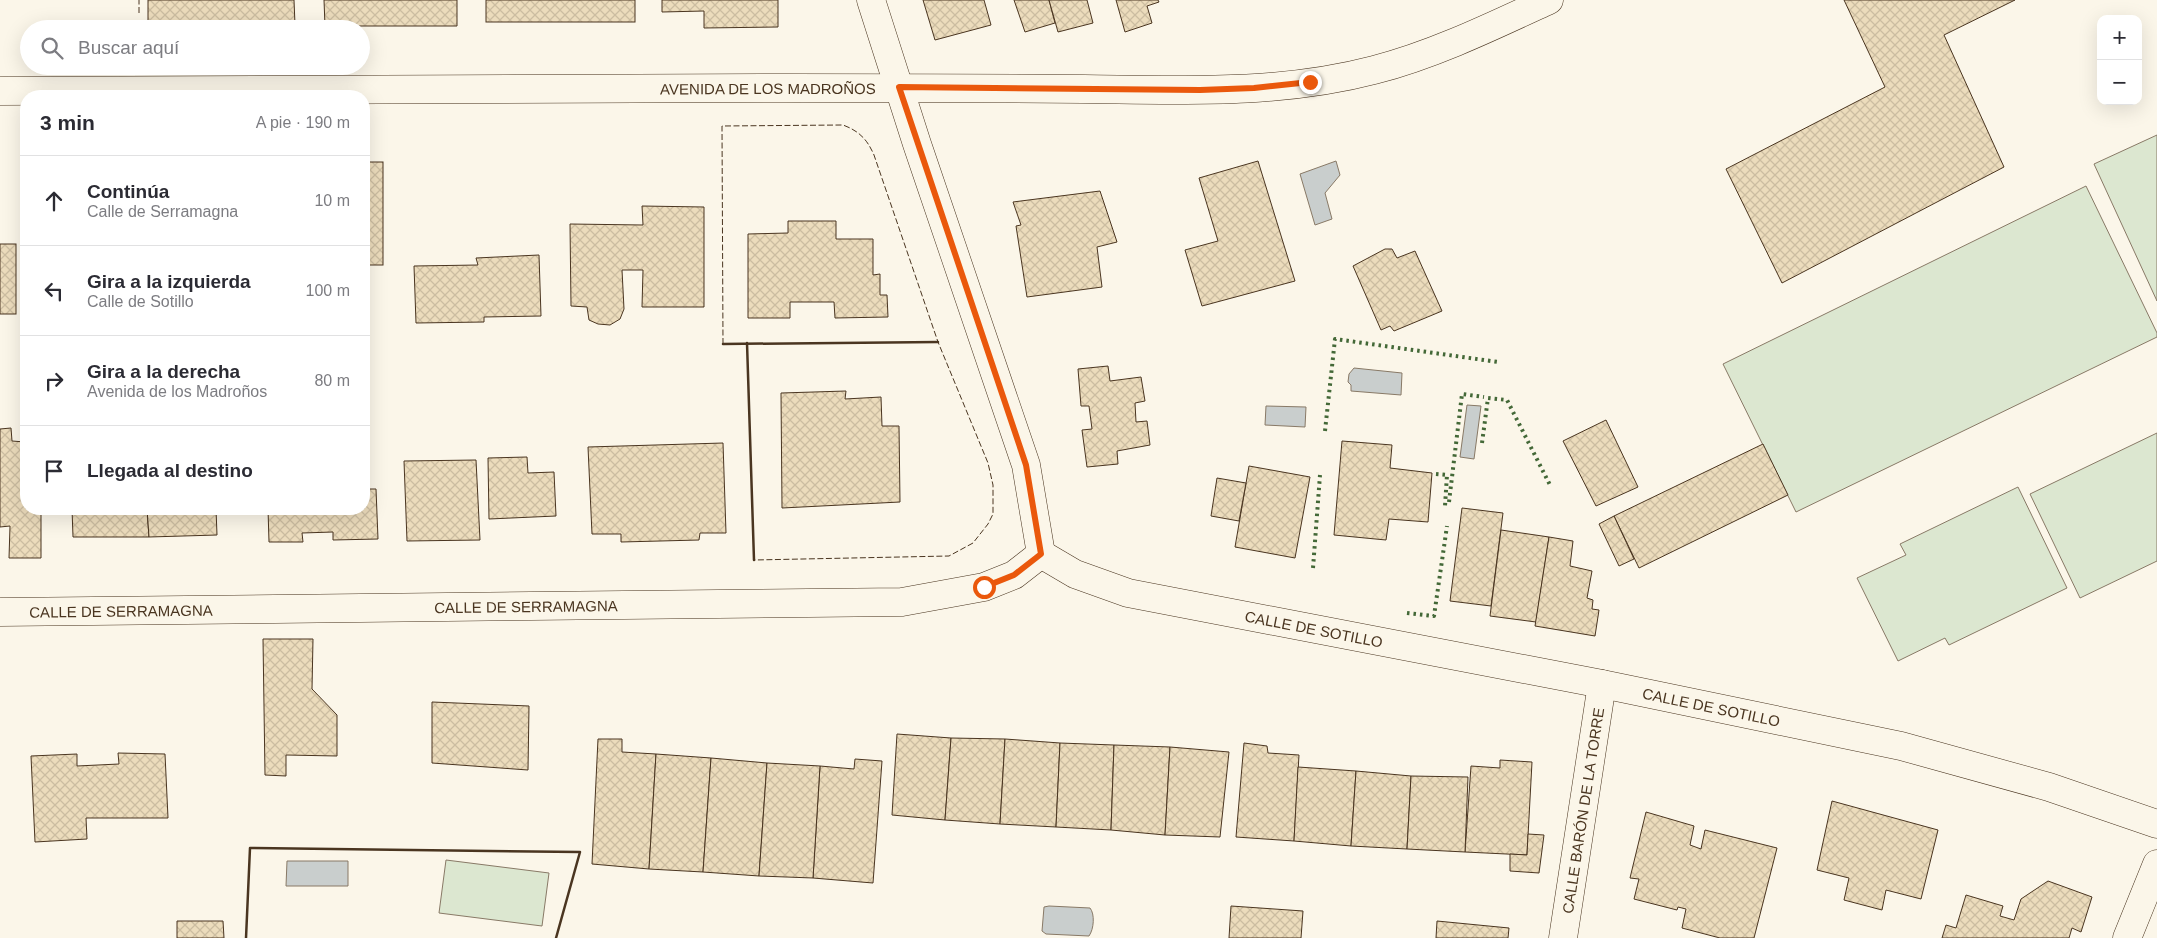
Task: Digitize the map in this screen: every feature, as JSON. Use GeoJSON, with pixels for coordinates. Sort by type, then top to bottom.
{"type":"FeatureCollection","features":[{"type":"Feature","properties":{"kind":"street"},"geometry":{"type":"LineString","coordinates":[[871,0],[1026,465],[1041,554]]}},
{"type":"Feature","properties":{"kind":"street","name":"AVENIDA DE LOS MADROÑOS"},"geometry":{"type":"LineString","coordinates":[[225,90],[899,87],[1200,90],[1254,88],[1310,82],[1375,70],[1495,25],[1549,0]]}},
{"type":"Feature","properties":{"kind":"street","name":"AVENIDA DE LOS MADROÑOS"},"geometry":{"type":"LineString","coordinates":[[0,91],[20,91]]}},
{"type":"Feature","properties":{"kind":"street","name":"CALLE DE SERRAMAGNA"},"geometry":{"type":"LineString","coordinates":[[0,612],[902,602],[984,587],[1014,575],[1041,554]]}},
{"type":"Feature","properties":{"kind":"street","name":"CALLE DE SOTILLO"},"geometry":{"type":"LineString","coordinates":[[1041,554],[1076,574],[1128,593],[1602,684],[1901,746],[2049,787],[2157,824]]}},
{"type":"Feature","properties":{"kind":"street","name":"CALLE BARÓN DE LA TORRE"},"geometry":{"type":"LineString","coordinates":[[1563,938],[1602,684]]}},
{"type":"Feature","properties":{"kind":"street"},"geometry":{"type":"LineString","coordinates":[[2127,938],[2157,864]]}},
{"type":"Feature","properties":{"kind":"green space"},"geometry":{"type":"Polygon","coordinates":[[[2157,135],[2157,301],[2094,164],[2157,135]]]}},
{"type":"Feature","properties":{"kind":"green space"},"geometry":{"type":"Polygon","coordinates":[[[2086,186],[2157,333],[2157,337],[1796,512],[1723,364],[2086,186]]]}},
{"type":"Feature","properties":{"kind":"green space"},"geometry":{"type":"Polygon","coordinates":[[[2157,433],[2157,561],[2080,598],[2030,494],[2157,433]]]}},
{"type":"Feature","properties":{"kind":"green space"},"geometry":{"type":"Polygon","coordinates":[[[2018,487],[2067,588],[1949,645],[1945,638],[1898,661],[1857,578],[1906,555],[1900,544],[2018,487]]]}},
{"type":"Feature","properties":{"kind":"green space"},"geometry":{"type":"Polygon","coordinates":[[[446,860],[549,873],[542,926],[439,913],[446,860]]]}},
{"type":"Feature","properties":{"kind":"shaded area"},"geometry":{"type":"Polygon","coordinates":[[[1336,161],[1340,175],[1325,193],[1332,219],[1315,225],[1300,174],[1336,161]]]}},
{"type":"Feature","properties":{"kind":"shaded area"},"geometry":{"type":"Polygon","coordinates":[[[1354,368],[1402,373],[1401,395],[1351,391],[1351,385],[1348,382],[1349,374],[1354,368]]]}},
{"type":"Feature","properties":{"kind":"shaded area"},"geometry":{"type":"Polygon","coordinates":[[[1467,405],[1481,406],[1474,459],[1460,457],[1467,405]]]}},
{"type":"Feature","properties":{"kind":"shaded area"},"geometry":{"type":"Polygon","coordinates":[[[1266,406],[1306,407],[1305,427],[1265,425],[1266,406]]]}},
{"type":"Feature","properties":{"kind":"shaded area"},"geometry":{"type":"Polygon","coordinates":[[[287,861],[348,861],[348,886],[286,886],[287,861]]]}},
{"type":"Feature","properties":{"kind":"shaded area"},"geometry":{"type":"Polygon","coordinates":[[[1044,907],[1090,908],[1093,914],[1093,922],[1089,936],[1046,934],[1042,931],[1044,907]]]}},
{"type":"Feature","properties":{"kind":"building"},"geometry":{"type":"Polygon","coordinates":[[[148,0],[294,0],[295,20],[148,20],[148,0]]]}},
{"type":"Feature","properties":{"kind":"building"},"geometry":{"type":"Polygon","coordinates":[[[324,0],[457,0],[457,26],[370,26],[370,20],[325,20],[324,0]]]}},
{"type":"Feature","properties":{"kind":"building"},"geometry":{"type":"Polygon","coordinates":[[[486,0],[635,0],[635,22],[486,22],[486,0]]]}},
{"type":"Feature","properties":{"kind":"building"},"geometry":{"type":"Polygon","coordinates":[[[662,0],[778,0],[778,27],[704,28],[704,11],[662,12],[662,0]]]}},
{"type":"Feature","properties":{"kind":"building"},"geometry":{"type":"Polygon","coordinates":[[[923,0],[984,0],[991,25],[935,40],[923,0]]]}},
{"type":"Feature","properties":{"kind":"building"},"geometry":{"type":"Polygon","coordinates":[[[1014,0],[1049,0],[1055,23],[1025,32],[1014,0]]]}},
{"type":"Feature","properties":{"kind":"building"},"geometry":{"type":"Polygon","coordinates":[[[1049,0],[1087,0],[1093,23],[1058,32],[1049,0]]]}},
{"type":"Feature","properties":{"kind":"building"},"geometry":{"type":"Polygon","coordinates":[[[1116,0],[1158,0],[1159,2],[1147,6],[1152,23],[1125,32],[1116,0]]]}},
{"type":"Feature","properties":{"kind":"building"},"geometry":{"type":"Polygon","coordinates":[[[1844,0],[2015,0],[1944,35],[2004,167],[1782,283],[1726,169],[1885,87],[1844,0]]]}},
{"type":"Feature","properties":{"kind":"building"},"geometry":{"type":"Polygon","coordinates":[[[1258,161],[1295,281],[1202,306],[1185,250],[1218,241],[1199,178],[1258,161]]]}},
{"type":"Feature","properties":{"kind":"building"},"geometry":{"type":"Polygon","coordinates":[[[370,162],[383,162],[383,265],[370,265],[370,162]]]}},
{"type":"Feature","properties":{"kind":"building"},"geometry":{"type":"Polygon","coordinates":[[[1100,191],[1117,242],[1097,247],[1102,287],[1027,297],[1016,226],[1021,225],[1013,202],[1100,191]]]}},
{"type":"Feature","properties":{"kind":"building"},"geometry":{"type":"Polygon","coordinates":[[[642,206],[704,207],[704,307],[642,307],[643,270],[622,270],[624,309],[620,319],[610,325],[598,324],[589,320],[587,307],[571,306],[570,224],[643,225],[642,206]]]}},
{"type":"Feature","properties":{"kind":"building"},"geometry":{"type":"Polygon","coordinates":[[[788,221],[836,221],[836,239],[873,239],[873,275],[880,274],[880,295],[887,295],[888,317],[835,318],[834,302],[790,302],[790,318],[748,318],[748,234],[788,233],[788,221]]]}},
{"type":"Feature","properties":{"kind":"building"},"geometry":{"type":"Polygon","coordinates":[[[0,244],[16,244],[16,314],[0,314],[0,244]]]}},
{"type":"Feature","properties":{"kind":"building"},"geometry":{"type":"Polygon","coordinates":[[[1385,249],[1392,249],[1397,258],[1415,251],[1442,311],[1394,331],[1390,326],[1381,330],[1353,266],[1385,249]]]}},
{"type":"Feature","properties":{"kind":"building"},"geometry":{"type":"Polygon","coordinates":[[[539,255],[541,316],[484,317],[484,322],[416,323],[414,266],[478,265],[476,258],[539,255]]]}},
{"type":"Feature","properties":{"kind":"building"},"geometry":{"type":"Polygon","coordinates":[[[1108,366],[1110,381],[1141,377],[1145,401],[1135,403],[1136,422],[1147,421],[1150,445],[1117,451],[1118,464],[1087,467],[1082,430],[1092,429],[1089,406],[1081,406],[1078,369],[1108,366]]]}},
{"type":"Feature","properties":{"kind":"building"},"geometry":{"type":"Polygon","coordinates":[[[846,391],[845,399],[881,397],[882,426],[899,426],[900,502],[782,508],[781,393],[846,391]]]}},
{"type":"Feature","properties":{"kind":"building"},"geometry":{"type":"Polygon","coordinates":[[[1606,420],[1638,487],[1596,506],[1563,441],[1606,420]]]}},
{"type":"Feature","properties":{"kind":"building"},"geometry":{"type":"Polygon","coordinates":[[[11,428],[12,441],[20,442],[20,515],[41,515],[41,558],[9,558],[10,526],[0,527],[0,429],[11,428]]]}},
{"type":"Feature","properties":{"kind":"building"},"geometry":{"type":"Polygon","coordinates":[[[1342,441],[1392,445],[1390,468],[1432,473],[1428,522],[1389,519],[1386,540],[1334,535],[1342,441]]]}},
{"type":"Feature","properties":{"kind":"building"},"geometry":{"type":"Polygon","coordinates":[[[723,443],[726,533],[700,533],[699,540],[621,542],[621,534],[592,534],[588,447],[723,443]]]}},
{"type":"Feature","properties":{"kind":"building"},"geometry":{"type":"Polygon","coordinates":[[[1763,444],[1788,495],[1639,568],[1614,516],[1763,444]]]}},
{"type":"Feature","properties":{"kind":"building"},"geometry":{"type":"Polygon","coordinates":[[[527,457],[528,473],[554,472],[556,516],[489,519],[488,458],[527,457]]]}},
{"type":"Feature","properties":{"kind":"building"},"geometry":{"type":"Polygon","coordinates":[[[476,460],[480,540],[407,541],[404,461],[476,460]]]}},
{"type":"Feature","properties":{"kind":"building"},"geometry":{"type":"Polygon","coordinates":[[[1249,466],[1310,477],[1295,558],[1235,547],[1249,466]]]}},
{"type":"Feature","properties":{"kind":"building"},"geometry":{"type":"Polygon","coordinates":[[[1217,478],[1246,483],[1239,521],[1211,516],[1217,478]]]}},
{"type":"Feature","properties":{"kind":"building"},"geometry":{"type":"Polygon","coordinates":[[[370,489],[376,489],[378,539],[333,540],[333,532],[302,533],[303,542],[269,542],[268,515],[370,515],[370,489]]]}},
{"type":"Feature","properties":{"kind":"building"},"geometry":{"type":"Polygon","coordinates":[[[1462,508],[1503,513],[1491,606],[1450,601],[1462,508]]]}},
{"type":"Feature","properties":{"kind":"building"},"geometry":{"type":"Polygon","coordinates":[[[72,515],[147,515],[149,537],[73,537],[72,515]]]}},
{"type":"Feature","properties":{"kind":"building"},"geometry":{"type":"Polygon","coordinates":[[[147,515],[216,515],[217,535],[149,537],[147,515]]]}},
{"type":"Feature","properties":{"kind":"building"},"geometry":{"type":"Polygon","coordinates":[[[1614,516],[1634,559],[1619,566],[1599,524],[1614,516]]]}},
{"type":"Feature","properties":{"kind":"building"},"geometry":{"type":"Polygon","coordinates":[[[1501,530],[1549,537],[1536,622],[1490,616],[1501,530]]]}},
{"type":"Feature","properties":{"kind":"building"},"geometry":{"type":"Polygon","coordinates":[[[1549,537],[1573,541],[1570,566],[1592,571],[1587,598],[1593,600],[1592,609],[1599,610],[1595,636],[1535,626],[1549,537]]]}},
{"type":"Feature","properties":{"kind":"building"},"geometry":{"type":"Polygon","coordinates":[[[263,639],[313,639],[312,689],[337,715],[337,756],[286,755],[286,776],[265,775],[263,639]]]}},
{"type":"Feature","properties":{"kind":"building"},"geometry":{"type":"Polygon","coordinates":[[[432,702],[529,706],[528,770],[432,763],[432,702]]]}},
{"type":"Feature","properties":{"kind":"building"},"geometry":{"type":"Polygon","coordinates":[[[897,734],[951,738],[945,820],[892,815],[897,734]]]}},
{"type":"Feature","properties":{"kind":"building"},"geometry":{"type":"Polygon","coordinates":[[[951,738],[1005,739],[1000,824],[945,820],[951,738]]]}},
{"type":"Feature","properties":{"kind":"building"},"geometry":{"type":"Polygon","coordinates":[[[598,739],[622,739],[622,752],[656,754],[649,869],[592,864],[598,739]]]}},
{"type":"Feature","properties":{"kind":"building"},"geometry":{"type":"Polygon","coordinates":[[[1005,739],[1060,743],[1056,827],[1000,824],[1005,739]]]}},
{"type":"Feature","properties":{"kind":"building"},"geometry":{"type":"Polygon","coordinates":[[[1060,743],[1114,745],[1111,830],[1056,827],[1060,743]]]}},
{"type":"Feature","properties":{"kind":"building"},"geometry":{"type":"Polygon","coordinates":[[[1244,743],[1267,746],[1268,753],[1299,755],[1294,841],[1236,837],[1244,743]]]}},
{"type":"Feature","properties":{"kind":"building"},"geometry":{"type":"Polygon","coordinates":[[[1114,745],[1170,747],[1165,835],[1111,830],[1114,745]]]}},
{"type":"Feature","properties":{"kind":"building"},"geometry":{"type":"Polygon","coordinates":[[[1170,747],[1229,752],[1220,837],[1165,835],[1170,747]]]}},
{"type":"Feature","properties":{"kind":"building"},"geometry":{"type":"Polygon","coordinates":[[[118,753],[165,754],[168,818],[86,818],[87,839],[35,842],[31,756],[77,754],[77,766],[119,764],[118,753]]]}},
{"type":"Feature","properties":{"kind":"building"},"geometry":{"type":"Polygon","coordinates":[[[656,754],[711,758],[703,872],[649,869],[656,754]]]}},
{"type":"Feature","properties":{"kind":"building"},"geometry":{"type":"Polygon","coordinates":[[[711,758],[767,763],[759,876],[703,872],[711,758]]]}},
{"type":"Feature","properties":{"kind":"building"},"geometry":{"type":"Polygon","coordinates":[[[855,759],[882,761],[873,883],[813,878],[820,766],[854,769],[855,759]]]}},
{"type":"Feature","properties":{"kind":"building"},"geometry":{"type":"Polygon","coordinates":[[[1500,760],[1532,762],[1527,855],[1465,852],[1471,766],[1500,768],[1500,760]]]}},
{"type":"Feature","properties":{"kind":"building"},"geometry":{"type":"Polygon","coordinates":[[[767,763],[820,766],[813,878],[759,876],[767,763]]]}},
{"type":"Feature","properties":{"kind":"building"},"geometry":{"type":"Polygon","coordinates":[[[1298,767],[1356,771],[1351,846],[1294,841],[1298,767]]]}},
{"type":"Feature","properties":{"kind":"building"},"geometry":{"type":"Polygon","coordinates":[[[1356,771],[1411,776],[1407,849],[1351,846],[1356,771]]]}},
{"type":"Feature","properties":{"kind":"building"},"geometry":{"type":"Polygon","coordinates":[[[1411,776],[1468,777],[1465,852],[1407,849],[1411,776]]]}},
{"type":"Feature","properties":{"kind":"building"},"geometry":{"type":"Polygon","coordinates":[[[1832,801],[1938,830],[1921,899],[1886,890],[1882,910],[1844,900],[1849,878],[1817,870],[1832,801]]]}},
{"type":"Feature","properties":{"kind":"building"},"geometry":{"type":"Polygon","coordinates":[[[1646,812],[1694,826],[1690,845],[1701,849],[1705,830],[1777,848],[1754,938],[1720,938],[1682,928],[1686,909],[1678,907],[1677,910],[1634,899],[1639,879],[1630,878],[1646,812]]]}},
{"type":"Feature","properties":{"kind":"building"},"geometry":{"type":"Polygon","coordinates":[[[1528,834],[1544,835],[1539,873],[1510,871],[1510,854],[1527,855],[1528,834]]]}},
{"type":"Feature","properties":{"kind":"building"},"geometry":{"type":"Polygon","coordinates":[[[2048,881],[2092,897],[2081,932],[2072,928],[2069,938],[1942,938],[1946,925],[1956,928],[1966,895],[2003,906],[2000,916],[2014,920],[2021,899],[2048,881]]]}},
{"type":"Feature","properties":{"kind":"building"},"geometry":{"type":"Polygon","coordinates":[[[1231,906],[1303,911],[1301,938],[1229,938],[1231,906]]]}},
{"type":"Feature","properties":{"kind":"building"},"geometry":{"type":"Polygon","coordinates":[[[177,921],[223,921],[224,938],[177,938],[177,921]]]}},
{"type":"Feature","properties":{"kind":"building"},"geometry":{"type":"Polygon","coordinates":[[[1437,921],[1509,928],[1508,938],[1436,938],[1437,921]]]}},
{"type":"Feature","properties":{"kind":"hedge"},"geometry":{"type":"LineString","coordinates":[[1325,431],[1335,339],[1498,362]]}},
{"type":"Feature","properties":{"kind":"hedge"},"geometry":{"type":"LineString","coordinates":[[1449,502],[1462,394],[1484,397]]}},
{"type":"Feature","properties":{"kind":"hedge"},"geometry":{"type":"LineString","coordinates":[[1482,443],[1488,398],[1507,400],[1550,485]]}},
{"type":"Feature","properties":{"kind":"hedge"},"geometry":{"type":"LineString","coordinates":[[1436,474],[1447,475],[1445,506]]}},
{"type":"Feature","properties":{"kind":"hedge"},"geometry":{"type":"LineString","coordinates":[[1313,568],[1320,475]]}},
{"type":"Feature","properties":{"kind":"hedge"},"geometry":{"type":"LineString","coordinates":[[1407,613],[1434,616],[1447,526]]}},
{"type":"Feature","properties":{"kind":"fence"},"geometry":{"type":"LineString","coordinates":[[139,0],[139,13]]}},
{"type":"Feature","properties":{"kind":"fence"},"geometry":{"type":"LineString","coordinates":[[723,344],[722,126],[843,125],[854,130],[865,140],[874,155],[938,342],[988,463],[993,485],[993,514],[988,524],[973,543],[949,556],[754,560]]}},
{"type":"Feature","properties":{"kind":"wall"},"geometry":{"type":"LineString","coordinates":[[723,344],[938,342]]}},
{"type":"Feature","properties":{"kind":"wall"},"geometry":{"type":"LineString","coordinates":[[747,343],[754,560]]}},
{"type":"Feature","properties":{"kind":"wall"},"geometry":{"type":"LineString","coordinates":[[246,938],[250,848],[580,852],[556,938]]}},
{"type":"Feature","properties":{"kind":"route"},"geometry":{"type":"LineString","coordinates":[[984,587],[1014,575],[1041,554],[1035,516],[1026,465],[899,87],[1200,90],[1254,88],[1310,82]]}}]}
